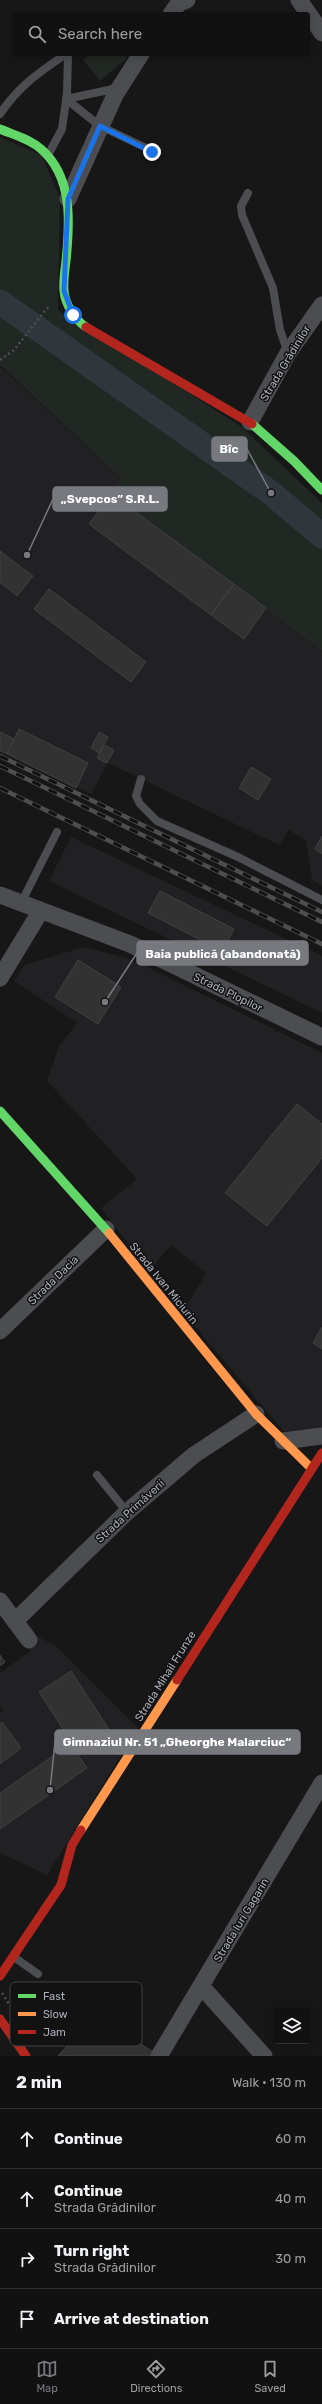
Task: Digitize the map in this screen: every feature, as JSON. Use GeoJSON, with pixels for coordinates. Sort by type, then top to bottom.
{"type":"FeatureCollection","features":[{"type":"Feature","properties":{"kind":"main road"},"geometry":{"type":"LineString","coordinates":[[0,129],[40,148],[48,156],[62,178],[68,199],[64,291],[67,304],[81,324],[250,422],[294,461],[322,490]]}},
{"type":"Feature","properties":{"kind":"main road","name":"Strada Ivan Miciurin"},"geometry":{"type":"LineString","coordinates":[[0,1111],[106,1229],[256,1414],[311,1468]]}},
{"type":"Feature","properties":{"kind":"main road","name":"Strada Mihail Frunze"},"geometry":{"type":"LineString","coordinates":[[0,1976],[14,1957],[60,1885],[72,1845],[311,1468],[322,1453]]}},
{"type":"Feature","properties":{"kind":"main road"},"geometry":{"type":"LineString","coordinates":[[0,2019],[10,2033]]}},
{"type":"Feature","properties":{"kind":"main road"},"geometry":{"type":"LineString","coordinates":[[19,2046],[26,2056]]}},
{"type":"Feature","properties":{"kind":"street"},"geometry":{"type":"LineString","coordinates":[[299,0],[307,12]]}},
{"type":"Feature","properties":{"kind":"street"},"geometry":{"type":"LineString","coordinates":[[310,16],[322,33]]}},
{"type":"Feature","properties":{"kind":"street"},"geometry":{"type":"LineString","coordinates":[[68,199],[100,126],[120,88],[140,56]]}},
{"type":"Feature","properties":{"kind":"street","name":"Strada Grădinilor"},"geometry":{"type":"LineString","coordinates":[[250,422],[288,353],[322,305]]}},
{"type":"Feature","properties":{"kind":"street","name":"Strada Plopilor"},"geometry":{"type":"LineString","coordinates":[[0,895],[40,912],[130,944],[322,1037]]}},
{"type":"Feature","properties":{"kind":"street"},"geometry":{"type":"LineString","coordinates":[[0,978],[40,912]]}},
{"type":"Feature","properties":{"kind":"street","name":"Strada Dacia"},"geometry":{"type":"LineString","coordinates":[[0,1331],[106,1229]]}},
{"type":"Feature","properties":{"kind":"street","name":"Strada Primăverii"},"geometry":{"type":"LineString","coordinates":[[15,1621],[127,1512],[194,1455],[256,1414]]}},
{"type":"Feature","properties":{"kind":"street"},"geometry":{"type":"LineString","coordinates":[[283,1441],[322,1436]]}},
{"type":"Feature","properties":{"kind":"street"},"geometry":{"type":"LineString","coordinates":[[0,1601],[29,1640]]}},
{"type":"Feature","properties":{"kind":"street","name":"Strada Iuri Gagarin"},"geometry":{"type":"LineString","coordinates":[[159,2056],[322,1783]]}},
{"type":"Feature","properties":{"kind":"street"},"geometry":{"type":"LineString","coordinates":[[201,1986],[264,2056]]}},
{"type":"Feature","properties":{"kind":"lane"},"geometry":{"type":"LineString","coordinates":[[0,114],[13,94],[23,85],[64,56]]}},
{"type":"Feature","properties":{"kind":"lane"},"geometry":{"type":"LineString","coordinates":[[48,156],[62,129],[66,99],[67,56]]}},
{"type":"Feature","properties":{"kind":"lane"},"geometry":{"type":"LineString","coordinates":[[66,99],[120,88]]}},
{"type":"Feature","properties":{"kind":"lane"},"geometry":{"type":"LineString","coordinates":[[66,99],[100,126],[157,153]]}},
{"type":"Feature","properties":{"kind":"lane"},"geometry":{"type":"LineString","coordinates":[[248,193],[241,206],[242,215],[273,288],[280,330],[288,353]]}},
{"type":"Feature","properties":{"kind":"lane"},"geometry":{"type":"LineString","coordinates":[[141,779],[136,796],[140,804],[158,821],[238,857],[322,900]]}},
{"type":"Feature","properties":{"kind":"lane"},"geometry":{"type":"LineString","coordinates":[[21,903],[57,832]]}},
{"type":"Feature","properties":{"kind":"lane"},"geometry":{"type":"LineString","coordinates":[[97,1475],[127,1512]]}},
{"type":"Feature","properties":{"kind":"lane"},"geometry":{"type":"LineString","coordinates":[[14,1957],[38,1974]]}},
{"type":"Feature","properties":{"kind":"path"},"geometry":{"type":"LineString","coordinates":[[0,360],[14,350],[42,314]]}},
{"type":"Feature","properties":{"kind":"shaded area"},"geometry":{"type":"Polygon","coordinates":[[[88,56],[125,56],[127,58],[100,81],[83,60],[88,56]]]}},
{"type":"Feature","properties":{"kind":"shaded area"},"geometry":{"type":"Polygon","coordinates":[[[0,137],[41,155],[60,197],[58,310],[242,427],[322,503],[322,651],[111,494],[121,478],[0,365],[0,137]]]}},
{"type":"Feature","properties":{"kind":"shaded area"},"geometry":{"type":"Polygon","coordinates":[[[0,366],[121,478],[112,494],[322,651],[322,886],[312,880],[306,841],[289,830],[279,845],[108,763],[91,794],[0,751],[0,366]]]}},
{"type":"Feature","properties":{"kind":"shaded area"},"geometry":{"type":"Polygon","coordinates":[[[71,837],[322,956],[322,1013],[49,881],[71,837]]]}},
{"type":"Feature","properties":{"kind":"shaded area"},"geometry":{"type":"Polygon","coordinates":[[[84,947],[127,958],[145,966],[322,1053],[322,1428],[284,1432],[183,1312],[206,1273],[171,1245],[149,1271],[101,1208],[137,1179],[47,1081],[59,1046],[77,1023],[14,981],[24,965],[84,947]]]}},
{"type":"Feature","properties":{"kind":"shaded area"},"geometry":{"type":"Polygon","coordinates":[[[36,1636],[55,1645],[138,1728],[47,1875],[0,1853],[0,1713],[3,1710],[0,1706],[0,1673],[31,1651],[24,1643],[36,1636]]]}},
{"type":"Feature","properties":{"kind":"building"},"geometry":{"type":"Polygon","coordinates":[[[111,494],[234,584],[211,615],[89,524],[111,494]]]}},
{"type":"Feature","properties":{"kind":"building"},"geometry":{"type":"Polygon","coordinates":[[[0,551],[33,576],[17,596],[0,582],[0,551]]]}},
{"type":"Feature","properties":{"kind":"building"},"geometry":{"type":"Polygon","coordinates":[[[234,584],[266,608],[244,639],[211,615],[234,584]]]}},
{"type":"Feature","properties":{"kind":"building"},"geometry":{"type":"Polygon","coordinates":[[[49,589],[146,662],[131,682],[34,609],[49,589]]]}},
{"type":"Feature","properties":{"kind":"building"},"geometry":{"type":"Polygon","coordinates":[[[19,729],[88,763],[76,788],[7,754],[19,729]]]}},
{"type":"Feature","properties":{"kind":"building"},"geometry":{"type":"Polygon","coordinates":[[[0,732],[14,739],[7,754],[0,751],[0,732]]]}},
{"type":"Feature","properties":{"kind":"building"},"geometry":{"type":"Polygon","coordinates":[[[99,732],[108,737],[99,753],[91,748],[99,732]]]}},
{"type":"Feature","properties":{"kind":"building"},"geometry":{"type":"Polygon","coordinates":[[[104,745],[114,750],[107,763],[97,758],[104,745]]]}},
{"type":"Feature","properties":{"kind":"building"},"geometry":{"type":"Polygon","coordinates":[[[251,767],[271,779],[258,800],[239,788],[251,767]]]}},
{"type":"Feature","properties":{"kind":"building"},"geometry":{"type":"Polygon","coordinates":[[[322,836],[322,854],[315,849],[322,836]]]}},
{"type":"Feature","properties":{"kind":"building"},"geometry":{"type":"Polygon","coordinates":[[[160,891],[234,929],[222,951],[148,913],[160,891]]]}},
{"type":"Feature","properties":{"kind":"building"},"geometry":{"type":"Polygon","coordinates":[[[78,960],[121,987],[98,1024],[55,997],[78,960]]]}},
{"type":"Feature","properties":{"kind":"building"},"geometry":{"type":"Polygon","coordinates":[[[297,1104],[322,1124],[322,1158],[267,1226],[225,1193],[297,1104]]]}},
{"type":"Feature","properties":{"kind":"building"},"geometry":{"type":"Polygon","coordinates":[[[322,1327],[322,1349],[313,1343],[322,1327]]]}},
{"type":"Feature","properties":{"kind":"building"},"geometry":{"type":"Polygon","coordinates":[[[0,1655],[5,1662],[0,1666],[0,1655]]]}},
{"type":"Feature","properties":{"kind":"building"},"geometry":{"type":"Polygon","coordinates":[[[71,1671],[112,1734],[80,1755],[39,1692],[71,1671]]]}},
{"type":"Feature","properties":{"kind":"building"},"geometry":{"type":"Polygon","coordinates":[[[2,1722],[21,1748],[0,1764],[0,1724],[2,1722]]]}},
{"type":"Feature","properties":{"kind":"building"},"geometry":{"type":"Polygon","coordinates":[[[70,1744],[87,1768],[0,1829],[0,1793],[70,1744]]]}},
{"type":"Feature","properties":{"kind":"building"},"geometry":{"type":"Polygon","coordinates":[[[142,2045],[153,2052],[150,2056],[58,2056],[67,2046],[142,2046],[142,2045]]]}},
{"type":"Feature","properties":{"kind":"waterway"},"geometry":{"type":"LineString","coordinates":[[0,302],[271,493],[322,536]]}},
{"type":"Feature","properties":{"kind":"railway"},"geometry":{"type":"LineString","coordinates":[[0,756],[322,912]]}},
{"type":"Feature","properties":{"kind":"railway"},"geometry":{"type":"LineString","coordinates":[[0,766],[322,922]]}},
{"type":"Feature","properties":{"kind":"railway"},"geometry":{"type":"LineString","coordinates":[[0,788],[322,944]]}},
{"type":"Feature","properties":{"kind":"traffic: fast"},"geometry":{"type":"LineString","coordinates":[[0,129],[27,140],[37,146],[51,160],[59,173],[64,186],[68,216],[64,291],[66,301],[74,316],[86,327]]}},
{"type":"Feature","properties":{"kind":"traffic: fast"},"geometry":{"type":"LineString","coordinates":[[252,424],[294,461],[322,490]]}},
{"type":"Feature","properties":{"kind":"traffic: fast"},"geometry":{"type":"LineString","coordinates":[[0,1111],[109,1233]]}},
{"type":"Feature","properties":{"kind":"traffic: slow"},"geometry":{"type":"LineString","coordinates":[[109,1233],[256,1414],[311,1468]]}},
{"type":"Feature","properties":{"kind":"traffic: slow"},"geometry":{"type":"LineString","coordinates":[[81,1830],[177,1680]]}},
{"type":"Feature","properties":{"kind":"traffic: jam"},"geometry":{"type":"LineString","coordinates":[[86,327],[252,424]]}},
{"type":"Feature","properties":{"kind":"traffic: jam"},"geometry":{"type":"LineString","coordinates":[[177,1680],[322,1453]]}},
{"type":"Feature","properties":{"kind":"traffic: jam"},"geometry":{"type":"LineString","coordinates":[[0,1976],[61,1885],[72,1845],[81,1830]]}},
{"type":"Feature","properties":{"kind":"traffic: jam"},"geometry":{"type":"LineString","coordinates":[[0,2019],[10,2033]]}},
{"type":"Feature","properties":{"kind":"traffic: jam"},"geometry":{"type":"LineString","coordinates":[[19,2046],[26,2056]]}},
{"type":"Feature","properties":{"kind":"place","name":"Bîc"},"geometry":{"type":"Point","coordinates":[271,493]}},
{"type":"Feature","properties":{"kind":"place","name":"„Svepcos” S.R.L."},"geometry":{"type":"Point","coordinates":[27,555]}},
{"type":"Feature","properties":{"kind":"place","name":"Baia publică (abandonată)"},"geometry":{"type":"Point","coordinates":[105,1002]}},
{"type":"Feature","properties":{"kind":"place","name":"Gimnaziul Nr. 51 „Gheorghe Malarciuc“"},"geometry":{"type":"Point","coordinates":[50,1790]}},
{"type":"Feature","properties":{"kind":"route"},"geometry":{"type":"LineString","coordinates":[[73,315],[67,304],[64,291],[68,199],[94,138],[100,126],[152,152]]}}]}
